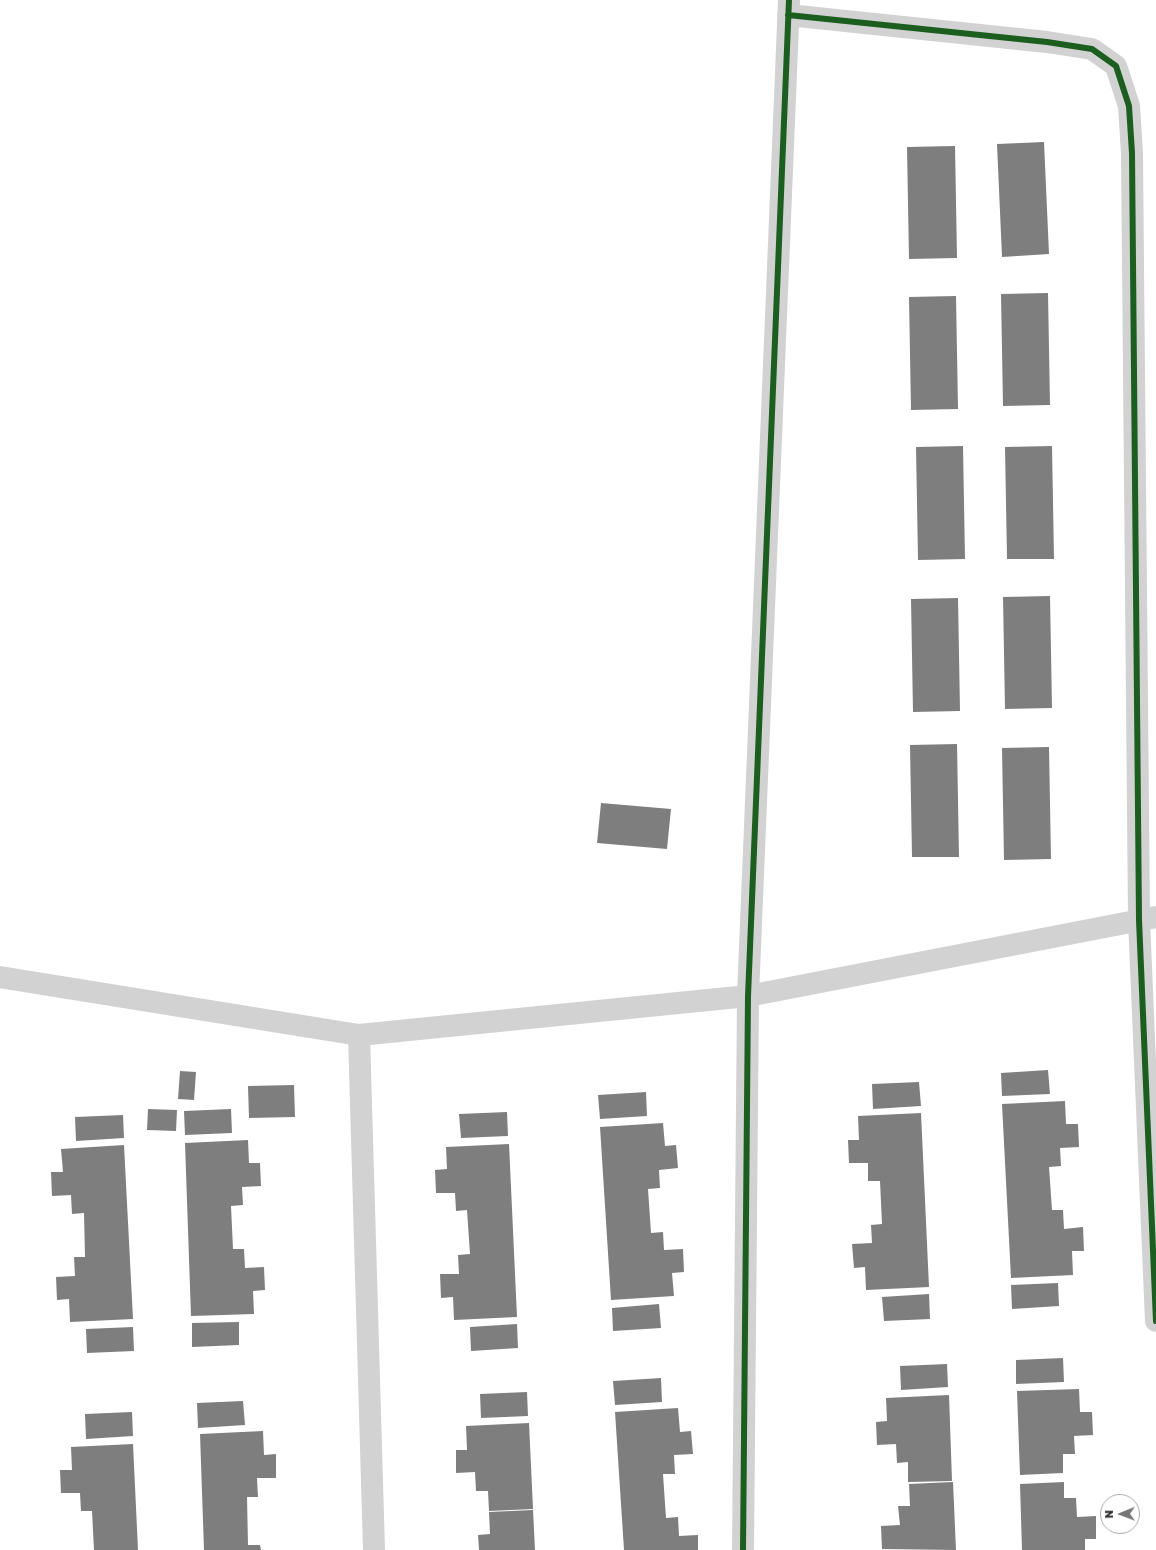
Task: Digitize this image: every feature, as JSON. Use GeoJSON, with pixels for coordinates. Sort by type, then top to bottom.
{"type":"FeatureCollection","features":[{"type":"Feature","properties":{"kind":"street"},"geometry":{"type":"LineString","coordinates":[[743,1550],[748,996],[789,8],[1092,49],[1116,66],[1129,106],[1132,153],[1156,1321]]}},
{"type":"Feature","properties":{"kind":"street"},"geometry":{"type":"LineString","coordinates":[[0,977],[359,1035],[748,996],[1147,918]]}},
{"type":"Feature","properties":{"kind":"street"},"geometry":{"type":"LineString","coordinates":[[359,1035],[374,1550]]}},
{"type":"Feature","properties":{"kind":"building"},"geometry":{"type":"Polygon","coordinates":[[[1044,142],[1049,254],[1002,257],[997,144],[1044,142]]]}},
{"type":"Feature","properties":{"kind":"building"},"geometry":{"type":"Polygon","coordinates":[[[955,146],[957,258],[909,259],[907,147],[955,146]]]}},
{"type":"Feature","properties":{"kind":"building"},"geometry":{"type":"Polygon","coordinates":[[[1048,293],[1050,405],[1003,406],[1001,294],[1048,293]]]}},
{"type":"Feature","properties":{"kind":"building"},"geometry":{"type":"Polygon","coordinates":[[[956,296],[958,409],[911,410],[909,297],[956,296]]]}},
{"type":"Feature","properties":{"kind":"building"},"geometry":{"type":"Polygon","coordinates":[[[963,446],[965,559],[918,560],[916,447],[963,446]]]}},
{"type":"Feature","properties":{"kind":"building"},"geometry":{"type":"Polygon","coordinates":[[[1052,446],[1054,559],[1007,559],[1005,447],[1052,446]]]}},
{"type":"Feature","properties":{"kind":"building"},"geometry":{"type":"Polygon","coordinates":[[[1050,596],[1052,708],[1005,709],[1003,597],[1050,596]]]}},
{"type":"Feature","properties":{"kind":"building"},"geometry":{"type":"Polygon","coordinates":[[[958,598],[960,711],[913,712],[911,599],[958,598]]]}},
{"type":"Feature","properties":{"kind":"building"},"geometry":{"type":"Polygon","coordinates":[[[957,744],[959,857],[912,857],[910,745],[957,744]]]}},
{"type":"Feature","properties":{"kind":"building"},"geometry":{"type":"Polygon","coordinates":[[[1049,747],[1051,859],[1004,860],[1002,748],[1049,747]]]}},
{"type":"Feature","properties":{"kind":"building"},"geometry":{"type":"Polygon","coordinates":[[[601,803],[671,809],[667,849],[597,843],[601,803]]]}},
{"type":"Feature","properties":{"kind":"building"},"geometry":{"type":"Polygon","coordinates":[[[1048,1070],[1050,1094],[1002,1096],[1001,1073],[1048,1070]]]}},
{"type":"Feature","properties":{"kind":"building"},"geometry":{"type":"Polygon","coordinates":[[[180,1071],[196,1072],[194,1100],[178,1099],[180,1071]]]}},
{"type":"Feature","properties":{"kind":"building"},"geometry":{"type":"Polygon","coordinates":[[[919,1082],[921,1106],[873,1109],[872,1084],[919,1082]]]}},
{"type":"Feature","properties":{"kind":"building"},"geometry":{"type":"Polygon","coordinates":[[[294,1085],[295,1117],[249,1118],[248,1086],[294,1085]]]}},
{"type":"Feature","properties":{"kind":"building"},"geometry":{"type":"Polygon","coordinates":[[[646,1092],[647,1116],[600,1119],[598,1095],[646,1092]]]}},
{"type":"Feature","properties":{"kind":"building"},"geometry":{"type":"Polygon","coordinates":[[[1065,1101],[1066,1124],[1078,1124],[1079,1147],[1060,1148],[1061,1166],[1049,1167],[1052,1210],[1063,1210],[1064,1229],[1083,1227],[1084,1251],[1072,1251],[1073,1275],[1011,1278],[1002,1104],[1065,1101]]]}},
{"type":"Feature","properties":{"kind":"building"},"geometry":{"type":"Polygon","coordinates":[[[148,1109],[177,1110],[176,1131],[147,1130],[148,1109]]]}},
{"type":"Feature","properties":{"kind":"building"},"geometry":{"type":"Polygon","coordinates":[[[231,1109],[232,1133],[185,1135],[184,1111],[231,1109]]]}},
{"type":"Feature","properties":{"kind":"building"},"geometry":{"type":"Polygon","coordinates":[[[507,1112],[508,1136],[461,1138],[459,1114],[507,1112]]]}},
{"type":"Feature","properties":{"kind":"building"},"geometry":{"type":"Polygon","coordinates":[[[921,1113],[929,1287],[866,1290],[865,1267],[854,1268],[852,1244],[872,1243],[871,1225],[882,1224],[880,1181],[868,1181],[868,1163],[849,1163],[848,1140],[859,1140],[858,1116],[921,1113]]]}},
{"type":"Feature","properties":{"kind":"building"},"geometry":{"type":"Polygon","coordinates":[[[123,1115],[124,1138],[76,1141],[75,1117],[123,1115]]]}},
{"type":"Feature","properties":{"kind":"building"},"geometry":{"type":"Polygon","coordinates":[[[663,1123],[665,1146],[676,1145],[678,1168],[659,1170],[660,1188],[648,1189],[651,1233],[663,1232],[664,1250],[683,1249],[684,1272],[672,1273],[674,1296],[611,1300],[600,1127],[663,1123]]]}},
{"type":"Feature","properties":{"kind":"building"},"geometry":{"type":"Polygon","coordinates":[[[248,1140],[249,1163],[260,1163],[261,1186],[242,1187],[243,1205],[231,1206],[233,1249],[244,1249],[245,1268],[264,1267],[265,1290],[253,1291],[254,1314],[191,1316],[185,1143],[248,1140]]]}},
{"type":"Feature","properties":{"kind":"building"},"geometry":{"type":"Polygon","coordinates":[[[509,1144],[517,1317],[454,1320],[453,1297],[441,1298],[440,1274],[459,1274],[458,1255],[470,1254],[467,1210],[456,1211],[455,1193],[436,1193],[435,1170],[447,1169],[446,1147],[509,1144]]]}},
{"type":"Feature","properties":{"kind":"building"},"geometry":{"type":"Polygon","coordinates":[[[124,1145],[133,1319],[70,1322],[69,1299],[57,1300],[56,1277],[75,1276],[74,1257],[85,1257],[84,1213],[72,1214],[71,1195],[52,1196],[51,1172],[63,1172],[61,1149],[124,1145]]]}},
{"type":"Feature","properties":{"kind":"building"},"geometry":{"type":"Polygon","coordinates":[[[1058,1283],[1059,1306],[1012,1309],[1011,1285],[1058,1283]]]}},
{"type":"Feature","properties":{"kind":"building"},"geometry":{"type":"Polygon","coordinates":[[[929,1294],[930,1319],[884,1321],[882,1297],[929,1294]]]}},
{"type":"Feature","properties":{"kind":"building"},"geometry":{"type":"Polygon","coordinates":[[[659,1304],[661,1328],[613,1331],[612,1308],[659,1304]]]}},
{"type":"Feature","properties":{"kind":"building"},"geometry":{"type":"Polygon","coordinates":[[[239,1322],[239,1345],[192,1347],[192,1323],[239,1322]]]}},
{"type":"Feature","properties":{"kind":"building"},"geometry":{"type":"Polygon","coordinates":[[[517,1324],[518,1348],[471,1351],[470,1327],[517,1324]]]}},
{"type":"Feature","properties":{"kind":"building"},"geometry":{"type":"Polygon","coordinates":[[[133,1327],[134,1351],[87,1353],[86,1329],[133,1327]]]}},
{"type":"Feature","properties":{"kind":"building"},"geometry":{"type":"Polygon","coordinates":[[[1063,1358],[1064,1382],[1016,1384],[1016,1360],[1063,1358]]]}},
{"type":"Feature","properties":{"kind":"building"},"geometry":{"type":"Polygon","coordinates":[[[947,1364],[948,1387],[901,1390],[900,1366],[947,1364]]]}},
{"type":"Feature","properties":{"kind":"building"},"geometry":{"type":"Polygon","coordinates":[[[661,1378],[662,1402],[615,1405],[613,1381],[661,1378]]]}},
{"type":"Feature","properties":{"kind":"building"},"geometry":{"type":"Polygon","coordinates":[[[1079,1389],[1080,1412],[1092,1412],[1093,1435],[1074,1436],[1075,1454],[1063,1454],[1063,1473],[1020,1475],[1017,1391],[1079,1389]]]}},
{"type":"Feature","properties":{"kind":"building"},"geometry":{"type":"Polygon","coordinates":[[[527,1392],[528,1416],[481,1418],[480,1394],[527,1392]]]}},
{"type":"Feature","properties":{"kind":"building"},"geometry":{"type":"Polygon","coordinates":[[[949,1395],[952,1481],[908,1482],[908,1462],[897,1463],[896,1444],[877,1445],[876,1422],[887,1421],[886,1398],[949,1395]]]}},
{"type":"Feature","properties":{"kind":"building"},"geometry":{"type":"Polygon","coordinates":[[[243,1401],[245,1425],[198,1428],[197,1403],[243,1401]]]}},
{"type":"Feature","properties":{"kind":"building"},"geometry":{"type":"Polygon","coordinates":[[[678,1408],[680,1432],[691,1431],[693,1454],[674,1455],[675,1474],[663,1474],[666,1518],[678,1517],[679,1536],[698,1535],[698,1550],[624,1550],[615,1412],[678,1408]]]}},
{"type":"Feature","properties":{"kind":"building"},"geometry":{"type":"Polygon","coordinates":[[[132,1412],[133,1436],[86,1439],[85,1414],[132,1412]]]}},
{"type":"Feature","properties":{"kind":"building"},"geometry":{"type":"Polygon","coordinates":[[[529,1423],[533,1509],[489,1511],[488,1491],[476,1491],[475,1472],[456,1473],[456,1450],[467,1450],[466,1426],[529,1423]]]}},
{"type":"Feature","properties":{"kind":"building"},"geometry":{"type":"Polygon","coordinates":[[[263,1431],[264,1455],[276,1454],[276,1478],[257,1478],[258,1497],[247,1497],[248,1545],[260,1545],[261,1550],[204,1550],[200,1434],[263,1431]]]}},
{"type":"Feature","properties":{"kind":"building"},"geometry":{"type":"Polygon","coordinates":[[[133,1444],[138,1550],[94,1550],[92,1511],[81,1511],[80,1493],[61,1493],[60,1470],[72,1470],[71,1447],[133,1444]]]}},
{"type":"Feature","properties":{"kind":"building"},"geometry":{"type":"Polygon","coordinates":[[[953,1482],[956,1550],[882,1549],[881,1526],[900,1525],[898,1506],[910,1506],[909,1484],[953,1482]]]}},
{"type":"Feature","properties":{"kind":"building"},"geometry":{"type":"Polygon","coordinates":[[[1064,1482],[1064,1498],[1076,1498],[1077,1517],[1096,1516],[1096,1539],[1085,1539],[1085,1550],[1022,1550],[1020,1484],[1064,1482]]]}},
{"type":"Feature","properties":{"kind":"building"},"geometry":{"type":"Polygon","coordinates":[[[533,1510],[535,1550],[479,1550],[478,1535],[490,1534],[489,1512],[533,1510]]]}},
{"type":"Feature","properties":{"kind":"cycle path"},"geometry":{"type":"LineString","coordinates":[[743,1550],[748,996],[789,0]]}},
{"type":"Feature","properties":{"kind":"cycle path"},"geometry":{"type":"LineString","coordinates":[[788,15],[1047,42],[1092,49],[1116,66],[1129,106],[1132,153],[1139,920],[1156,1321]]}}]}
